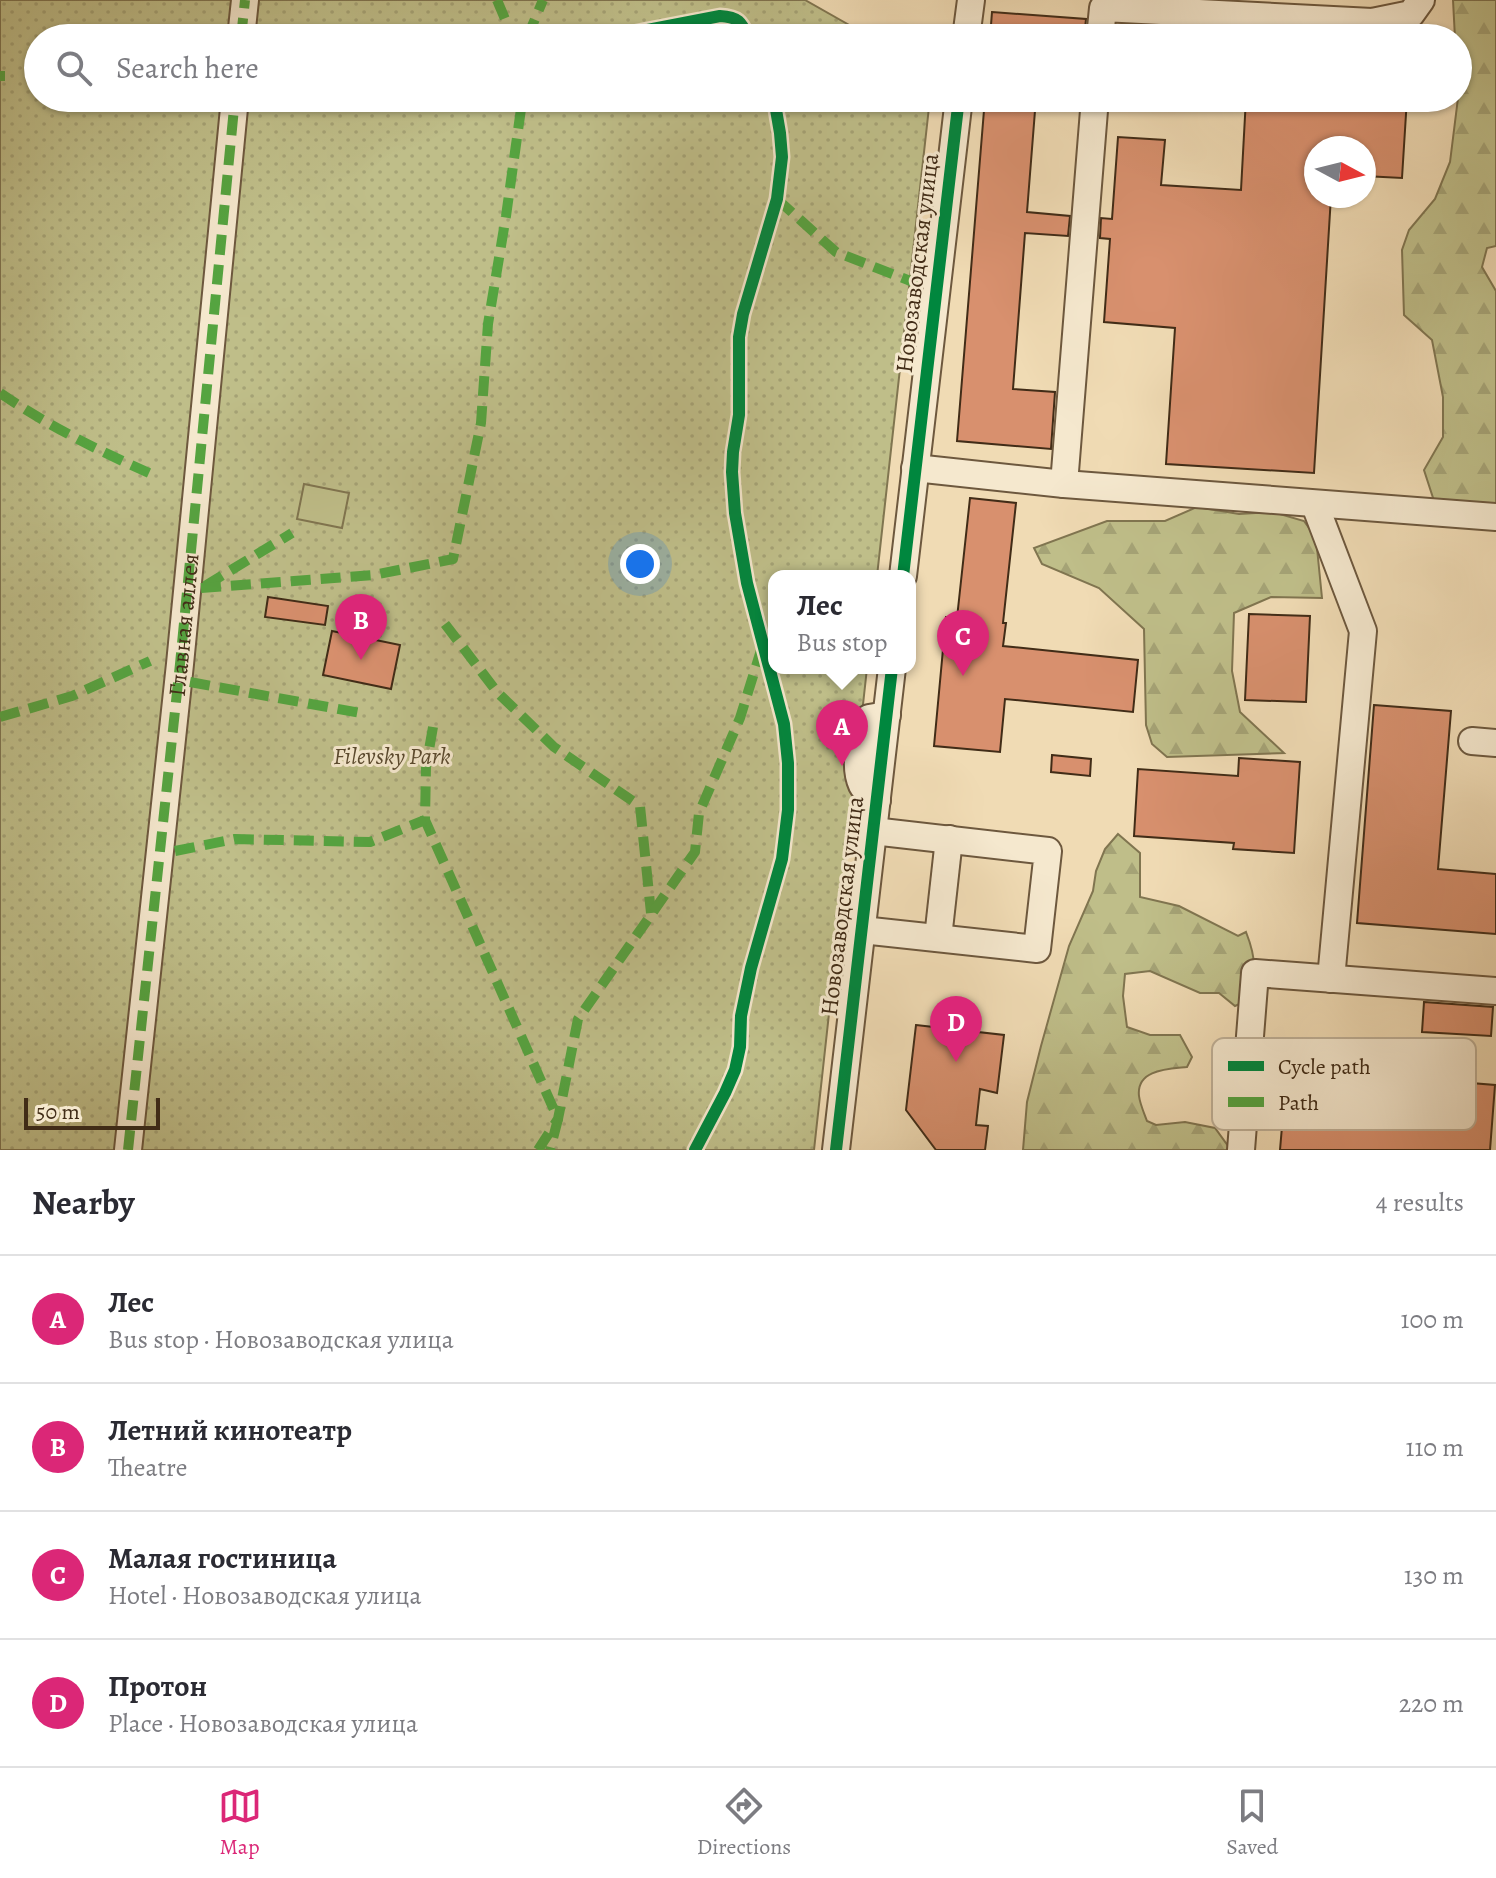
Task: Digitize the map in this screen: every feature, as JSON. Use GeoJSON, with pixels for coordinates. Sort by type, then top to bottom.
{"type":"FeatureCollection","features":[{"type":"Feature","properties":{"kind":"street"},"geometry":{"type":"LineString","coordinates":[[242,24],[245,0]]}},
{"type":"Feature","properties":{"kind":"street"},"geometry":{"type":"LineString","coordinates":[[1101,24],[1103,8],[1372,22],[1411,14],[1421,0]]}},
{"type":"Feature","properties":{"kind":"street","name":"Главная аллея"},"geometry":{"type":"LineString","coordinates":[[128,1150],[182,649],[234,112]]}},
{"type":"Feature","properties":{"kind":"street","name":"Новозаводская улица"},"geometry":{"type":"LineString","coordinates":[[904,570],[957,112]]}},
{"type":"Feature","properties":{"kind":"street"},"geometry":{"type":"LineString","coordinates":[[1064,484],[1094,112]]}},
{"type":"Feature","properties":{"kind":"street"},"geometry":{"type":"LineString","coordinates":[[915,468],[1064,484],[1496,517]]}},
{"type":"Feature","properties":{"kind":"street"},"geometry":{"type":"LineString","coordinates":[[1315,505],[1363,631],[1331,979]]}},
{"type":"Feature","properties":{"kind":"street","name":"Новозаводская улица"},"geometry":{"type":"LineString","coordinates":[[836,1150],[891,674]]}},
{"type":"Feature","properties":{"kind":"street"},"geometry":{"type":"LineString","coordinates":[[862,930],[1037,949],[1048,851],[873,831]]}},
{"type":"Feature","properties":{"kind":"street"},"geometry":{"type":"LineString","coordinates":[[938,938],[949,839]]}},
{"type":"Feature","properties":{"kind":"street"},"geometry":{"type":"LineString","coordinates":[[1250,1038],[1255,973],[1496,991]]}},
{"type":"Feature","properties":{"kind":"street"},"geometry":{"type":"LineString","coordinates":[[1241,1150],[1243,1130]]}},
{"type":"Feature","properties":{"kind":"green space","name":"Filevsky Park"},"geometry":{"type":"Polygon","coordinates":[[[0,0],[805,0],[847,24],[24,24],[24,112],[928,112],[878,570],[768,570],[768,674],[866,674],[814,1150],[0,1150],[0,0]]]}},
{"type":"Feature","properties":{"kind":"green space"},"geometry":{"type":"Polygon","coordinates":[[[1453,0],[1496,0],[1496,246],[1487,248],[1482,267],[1496,291],[1496,506],[1436,507],[1424,470],[1443,437],[1443,397],[1432,340],[1404,315],[1402,250],[1409,230],[1435,199],[1450,162],[1456,112],[1472,112],[1472,24],[1454,24],[1453,0]]]}},
{"type":"Feature","properties":{"kind":"green space"},"geometry":{"type":"Polygon","coordinates":[[[304,484],[349,493],[342,528],[297,519],[304,484]]]}},
{"type":"Feature","properties":{"kind":"green space"},"geometry":{"type":"Polygon","coordinates":[[[1197,507],[1239,514],[1273,512],[1304,521],[1316,538],[1322,598],[1271,597],[1234,613],[1232,671],[1240,712],[1284,753],[1167,757],[1152,744],[1146,725],[1144,629],[1099,588],[1042,564],[1034,548],[1107,521],[1165,521],[1197,507]]]}},
{"type":"Feature","properties":{"kind":"green space"},"geometry":{"type":"Polygon","coordinates":[[[1118,834],[1140,853],[1140,897],[1179,906],[1238,936],[1246,932],[1254,959],[1251,984],[1244,1002],[1235,1006],[1219,993],[1200,993],[1150,971],[1125,974],[1123,996],[1127,1027],[1150,1035],[1180,1035],[1192,1057],[1187,1067],[1155,1072],[1143,1080],[1139,1096],[1147,1121],[1156,1125],[1185,1122],[1212,1127],[1231,1150],[1023,1150],[1027,1102],[1041,1046],[1069,946],[1093,891],[1096,871],[1105,849],[1118,834]]]}},
{"type":"Feature","properties":{"kind":"building"},"geometry":{"type":"Polygon","coordinates":[[[992,12],[1086,19],[1085,24],[991,24],[992,12]]]}},
{"type":"Feature","properties":{"kind":"building"},"geometry":{"type":"Polygon","coordinates":[[[984,112],[1035,112],[1027,212],[1070,216],[1068,236],[1025,233],[1013,389],[1055,392],[1051,449],[957,441],[984,112]]]}},
{"type":"Feature","properties":{"kind":"building"},"geometry":{"type":"Polygon","coordinates":[[[1245,112],[1406,112],[1402,178],[1376,177],[1376,136],[1304,136],[1304,208],[1330,208],[1314,473],[1166,464],[1175,328],[1104,322],[1110,239],[1100,238],[1101,218],[1112,219],[1118,137],[1165,140],[1161,185],[1241,190],[1245,112]]]}},
{"type":"Feature","properties":{"kind":"building"},"geometry":{"type":"Polygon","coordinates":[[[970,498],[1016,503],[1003,646],[1138,660],[1133,712],[1005,699],[1000,752],[934,746],[946,617],[957,618],[970,498]]]}},
{"type":"Feature","properties":{"kind":"building"},"geometry":{"type":"Polygon","coordinates":[[[268,597],[328,606],[325,625],[265,617],[268,597]]]}},
{"type":"Feature","properties":{"kind":"building"},"geometry":{"type":"Polygon","coordinates":[[[1249,614],[1310,616],[1306,702],[1245,700],[1249,614]]]}},
{"type":"Feature","properties":{"kind":"building"},"geometry":{"type":"Polygon","coordinates":[[[332,631],[400,645],[391,689],[323,675],[332,631]]]}},
{"type":"Feature","properties":{"kind":"building"},"geometry":{"type":"Polygon","coordinates":[[[1374,705],[1451,711],[1438,869],[1496,874],[1496,934],[1357,923],[1374,705]]]}},
{"type":"Feature","properties":{"kind":"building"},"geometry":{"type":"Polygon","coordinates":[[[1052,755],[1091,759],[1090,776],[1051,772],[1052,755]]]}},
{"type":"Feature","properties":{"kind":"building"},"geometry":{"type":"Polygon","coordinates":[[[1239,758],[1300,762],[1294,853],[1233,849],[1234,843],[1134,836],[1138,769],[1238,776],[1239,758]]]}},
{"type":"Feature","properties":{"kind":"building"},"geometry":{"type":"Polygon","coordinates":[[[1424,1002],[1493,1007],[1491,1036],[1422,1032],[1424,1002]]]}},
{"type":"Feature","properties":{"kind":"building"},"geometry":{"type":"Polygon","coordinates":[[[916,1025],[1004,1035],[997,1093],[980,1089],[976,1125],[988,1126],[985,1150],[936,1150],[906,1110],[916,1025]]]}},
{"type":"Feature","properties":{"kind":"building"},"geometry":{"type":"Polygon","coordinates":[[[1476,1083],[1495,1085],[1490,1150],[1280,1150],[1282,1130],[1476,1130],[1476,1083]]]}},
{"type":"Feature","properties":{"kind":"marked path"},"geometry":{"type":"LineString","coordinates":[[242,24],[245,0]]}},
{"type":"Feature","properties":{"kind":"marked path"},"geometry":{"type":"LineString","coordinates":[[497,0],[507,24]]}},
{"type":"Feature","properties":{"kind":"marked path"},"geometry":{"type":"LineString","coordinates":[[533,24],[543,0]]}},
{"type":"Feature","properties":{"kind":"marked path"},"geometry":{"type":"LineString","coordinates":[[0,76],[5,76]]}},
{"type":"Feature","properties":{"kind":"marked path"},"geometry":{"type":"LineString","coordinates":[[128,1150],[180,664],[234,112]]}},
{"type":"Feature","properties":{"kind":"marked path"},"geometry":{"type":"LineString","coordinates":[[201,588],[374,575],[453,559],[481,423],[488,324],[521,112]]}},
{"type":"Feature","properties":{"kind":"marked path"},"geometry":{"type":"LineString","coordinates":[[777,199],[836,252],[936,291]]}},
{"type":"Feature","properties":{"kind":"marked path"},"geometry":{"type":"LineString","coordinates":[[0,393],[73,436],[149,473]]}},
{"type":"Feature","properties":{"kind":"marked path"},"geometry":{"type":"LineString","coordinates":[[205,586],[292,533]]}},
{"type":"Feature","properties":{"kind":"marked path"},"geometry":{"type":"LineString","coordinates":[[445,624],[497,692],[554,747],[640,806],[651,913]]}},
{"type":"Feature","properties":{"kind":"marked path"},"geometry":{"type":"LineString","coordinates":[[538,1150],[558,1119],[578,1019],[695,852],[699,813],[740,718],[762,647]]}},
{"type":"Feature","properties":{"kind":"marked path"},"geometry":{"type":"LineString","coordinates":[[0,717],[72,696],[150,661]]}},
{"type":"Feature","properties":{"kind":"marked path"},"geometry":{"type":"LineString","coordinates":[[190,682],[366,714]]}},
{"type":"Feature","properties":{"kind":"marked path"},"geometry":{"type":"LineString","coordinates":[[433,727],[426,767],[425,820],[558,1119],[550,1150]]}},
{"type":"Feature","properties":{"kind":"marked path"},"geometry":{"type":"LineString","coordinates":[[175,851],[235,839],[370,842],[425,820]]}},
{"type":"Feature","properties":{"kind":"cycle path"},"geometry":{"type":"LineString","coordinates":[[679,24],[720,16],[741,24]]}},
{"type":"Feature","properties":{"kind":"cycle path"},"geometry":{"type":"LineString","coordinates":[[768,663],[747,583],[735,513],[732,472],[739,415],[739,337],[777,199],[782,157],[776,112]]}},
{"type":"Feature","properties":{"kind":"cycle path"},"geometry":{"type":"LineString","coordinates":[[904,570],[957,112]]}},
{"type":"Feature","properties":{"kind":"cycle path"},"geometry":{"type":"LineString","coordinates":[[695,1150],[735,1070],[740,1047],[741,1016],[751,968],[782,859],[788,810],[788,763],[784,724],[771,674]]}},
{"type":"Feature","properties":{"kind":"cycle path"},"geometry":{"type":"LineString","coordinates":[[836,1150],[891,674]]}},
{"type":"Feature","properties":{"kind":"place","name":"Летний кинотеатр"},"geometry":{"type":"Point","coordinates":[361,660]}},
{"type":"Feature","properties":{"kind":"place","name":"Малая гостиница"},"geometry":{"type":"Point","coordinates":[963,676]}},
{"type":"Feature","properties":{"kind":"place","name":"Лес"},"geometry":{"type":"Point","coordinates":[842,766]}},
{"type":"Feature","properties":{"kind":"place","name":"Протон"},"geometry":{"type":"Point","coordinates":[956,1062]}}]}
